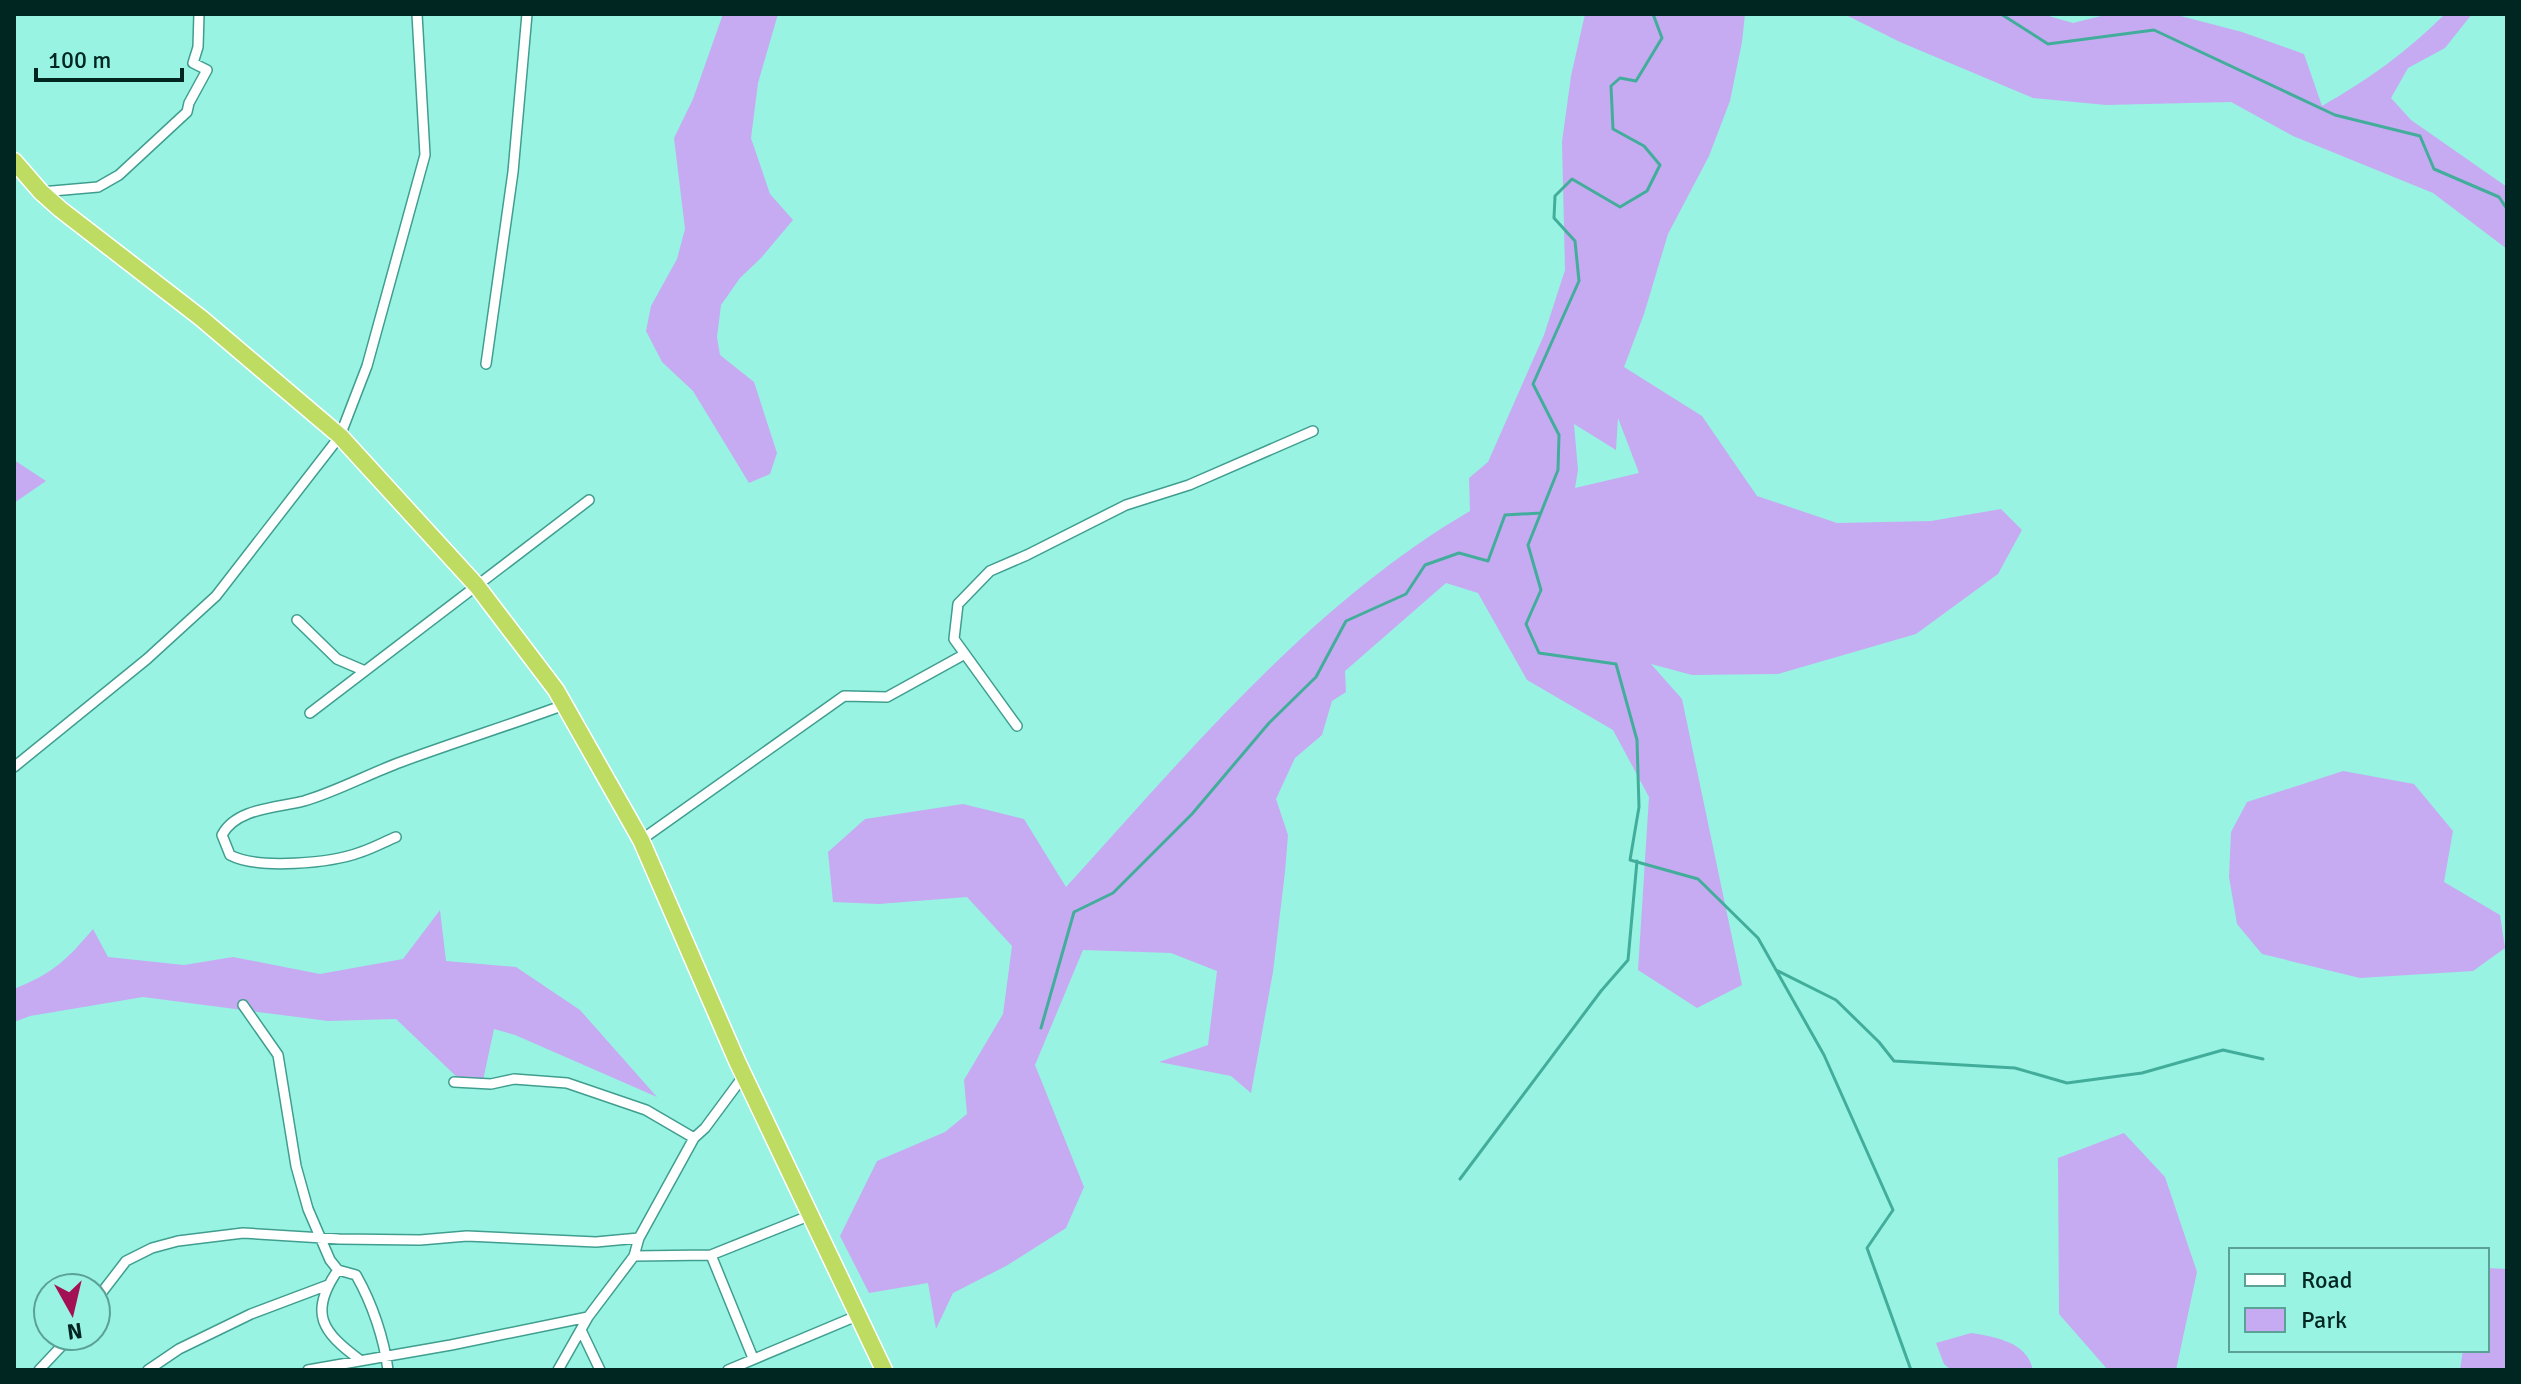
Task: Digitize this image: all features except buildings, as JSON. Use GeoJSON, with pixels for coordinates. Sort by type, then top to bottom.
{"type":"FeatureCollection","features":[{"type":"Feature","properties":{"kind":"highway"},"geometry":{"type":"LineString","coordinates":[[14,161],[41,192],[248,356],[340,436],[477,586],[564,705],[641,840],[745,1074],[884,1370]]}},
{"type":"Feature","properties":{"kind":"street"},"geometry":{"type":"LineString","coordinates":[[41,192],[98,187],[119,175],[187,112],[207,70],[193,63],[198,47],[199,14]]}},
{"type":"Feature","properties":{"kind":"street"},"geometry":{"type":"LineString","coordinates":[[14,767],[136,668],[216,596],[340,436],[367,366],[425,155],[417,14]]}},
{"type":"Feature","properties":{"kind":"street"},"geometry":{"type":"LineString","coordinates":[[486,364],[513,172],[527,14]]}},
{"type":"Feature","properties":{"kind":"street"},"geometry":{"type":"LineString","coordinates":[[1017,726],[954,639],[958,604],[990,571],[1126,505],[1189,485],[1313,431]]}},
{"type":"Feature","properties":{"kind":"street"},"geometry":{"type":"LineString","coordinates":[[310,713],[589,500]]}},
{"type":"Feature","properties":{"kind":"street"},"geometry":{"type":"LineString","coordinates":[[297,620],[337,659],[365,671]]}},
{"type":"Feature","properties":{"kind":"street"},"geometry":{"type":"LineString","coordinates":[[641,840],[844,696],[887,697],[965,654]]}},
{"type":"Feature","properties":{"kind":"street"},"geometry":{"type":"LineString","coordinates":[[396,837],[363,852],[335,859],[250,863],[230,855],[222,835],[229,825],[243,815],[344,787],[399,762],[564,705]]}},
{"type":"Feature","properties":{"kind":"street"},"geometry":{"type":"LineString","coordinates":[[243,1005],[278,1055],[296,1166],[308,1209],[330,1260],[338,1270],[356,1275],[380,1331],[388,1370]]}},
{"type":"Feature","properties":{"kind":"street"},"geometry":{"type":"LineString","coordinates":[[558,1370],[588,1317],[634,1256],[639,1238],[694,1138],[745,1074]]}},
{"type":"Feature","properties":{"kind":"street"},"geometry":{"type":"LineString","coordinates":[[454,1082],[491,1084],[514,1079],[567,1083],[646,1110],[694,1138]]}},
{"type":"Feature","properties":{"kind":"street"},"geometry":{"type":"LineString","coordinates":[[634,1256],[711,1255],[811,1214]]}},
{"type":"Feature","properties":{"kind":"street"},"geometry":{"type":"LineString","coordinates":[[112,1279],[126,1261],[152,1248],[178,1241],[243,1233],[420,1240],[467,1236],[596,1242],[639,1238]]}},
{"type":"Feature","properties":{"kind":"street"},"geometry":{"type":"LineString","coordinates":[[711,1255],[753,1358]]}},
{"type":"Feature","properties":{"kind":"street"},"geometry":{"type":"LineString","coordinates":[[338,1270],[328,1285],[320,1315],[340,1346],[360,1360]]}},
{"type":"Feature","properties":{"kind":"street"},"geometry":{"type":"LineString","coordinates":[[148,1370],[179,1349],[251,1314],[328,1285]]}},
{"type":"Feature","properties":{"kind":"street"},"geometry":{"type":"LineString","coordinates":[[728,1370],[859,1315]]}},
{"type":"Feature","properties":{"kind":"street"},"geometry":{"type":"LineString","coordinates":[[308,1370],[588,1317]]}},
{"type":"Feature","properties":{"kind":"street"},"geometry":{"type":"LineString","coordinates":[[581,1330],[600,1370]]}},
{"type":"Feature","properties":{"kind":"street"},"geometry":{"type":"LineString","coordinates":[[39,1370],[56,1352]]}},
{"type":"Feature","properties":{"kind":"green space"},"geometry":{"type":"Polygon","coordinates":[[[723,14],[778,14],[758,83],[751,138],[770,194],[793,220],[740,278],[721,305],[717,337],[720,355],[754,382],[777,453],[770,474],[749,483],[693,391],[662,362],[646,331],[651,306],[677,259],[685,229],[674,138],[693,99],[723,14]]]}},
{"type":"Feature","properties":{"kind":"green space"},"geometry":{"type":"Polygon","coordinates":[[[1585,14],[1745,14],[1730,101],[1709,156],[1668,234],[1624,367],[1702,416],[1757,496],[1837,523],[1931,521],[2001,509],[2022,530],[1998,574],[1916,634],[1778,674],[1692,675],[1651,664],[1682,699],[1742,985],[1697,1008],[1638,970],[1649,797],[1613,730],[1527,680],[1478,593],[1446,583],[1345,671],[1346,692],[1332,701],[1322,735],[1295,758],[1276,799],[1288,835],[1285,872],[1273,972],[1251,1093],[1231,1076],[1159,1062],[1208,1045],[1217,971],[1171,953],[1083,950],[1035,1065],[1084,1187],[1066,1228],[1006,1266],[953,1293],[936,1329],[928,1283],[869,1293],[840,1236],[877,1161],[945,1132],[967,1114],[964,1080],[1003,1014],[1012,946],[967,897],[879,904],[833,902],[828,852],[865,819],[963,804],[1024,819],[1066,887],[1206,733],[1305,635],[1412,548],[1470,511],[1469,478],[1488,462],[1544,335],[1565,270],[1562,142],[1571,76],[1585,14]],[[1618,418],[1616,450],[1574,424],[1578,470],[1575,488],[1639,473],[1618,418]]]}},
{"type":"Feature","properties":{"kind":"green space"},"geometry":{"type":"Polygon","coordinates":[[[1844,14],[2042,14],[2073,23],[2109,14],[2173,14],[2242,32],[2304,54],[2322,106],[2387,64],[2445,14],[2472,14],[2445,48],[2408,68],[2391,98],[2411,120],[2507,187],[2507,249],[2433,193],[2293,136],[2231,102],[2106,105],[2033,98],[1900,42],[1844,14]]]}},
{"type":"Feature","properties":{"kind":"green space"},"geometry":{"type":"Polygon","coordinates":[[[14,460],[46,481],[14,503],[14,460]]]}},
{"type":"Feature","properties":{"kind":"green space"},"geometry":{"type":"Polygon","coordinates":[[[2343,771],[2414,784],[2453,831],[2444,882],[2500,915],[2505,948],[2473,971],[2360,978],[2262,954],[2237,924],[2229,877],[2231,832],[2247,802],[2343,771]]]}},
{"type":"Feature","properties":{"kind":"green space"},"geometry":{"type":"Polygon","coordinates":[[[440,910],[446,961],[516,967],[580,1010],[657,1097],[515,1035],[494,1029],[482,1085],[458,1078],[396,1019],[328,1021],[143,997],[30,1016],[14,1022],[14,989],[58,965],[93,929],[108,957],[184,965],[233,957],[320,974],[403,959],[440,910]]]}},
{"type":"Feature","properties":{"kind":"green space"},"geometry":{"type":"Polygon","coordinates":[[[2124,1133],[2165,1177],[2197,1272],[2176,1370],[2108,1370],[2059,1314],[2058,1158],[2124,1133]]]}},
{"type":"Feature","properties":{"kind":"green space"},"geometry":{"type":"Polygon","coordinates":[[[2489,1268],[2507,1269],[2507,1370],[2460,1370],[2463,1352],[2489,1352],[2489,1268]]]}},
{"type":"Feature","properties":{"kind":"green space"},"geometry":{"type":"Polygon","coordinates":[[[1971,1333],[2009,1342],[2024,1353],[2033,1370],[1951,1370],[1944,1364],[1936,1343],[1971,1333]]]}},
{"type":"Feature","properties":{"kind":"waterway"},"geometry":{"type":"LineString","coordinates":[[1653,14],[1662,38],[1636,81],[1620,78],[1611,86],[1613,129],[1644,146],[1660,165],[1647,191],[1620,207],[1572,179],[1555,196],[1554,218],[1575,241],[1579,281],[1533,384],[1559,435],[1558,470],[1528,545],[1541,590],[1526,624],[1539,653],[1616,664],[1637,740],[1639,807],[1630,860],[1698,879],[1758,938],[1824,1055],[1893,1210],[1867,1248],[1911,1370]]}},
{"type":"Feature","properties":{"kind":"waterway"},"geometry":{"type":"LineString","coordinates":[[2001,14],[2048,44],[2154,30],[2335,115],[2420,136],[2434,169],[2499,197],[2507,209]]}},
{"type":"Feature","properties":{"kind":"waterway"},"geometry":{"type":"LineString","coordinates":[[1041,1028],[1074,912],[1113,893],[1192,814],[1269,723],[1316,677],[1346,621],[1406,594],[1425,565],[1459,553],[1488,561],[1505,515],[1541,513]]}},
{"type":"Feature","properties":{"kind":"waterway"},"geometry":{"type":"LineString","coordinates":[[1460,1179],[1601,991],[1628,960],[1637,861]]}},
{"type":"Feature","properties":{"kind":"waterway"},"geometry":{"type":"LineString","coordinates":[[1776,970],[1836,1000],[1894,1061],[2015,1068],[2067,1083],[2142,1073],[2223,1050],[2263,1059]]}}]}
